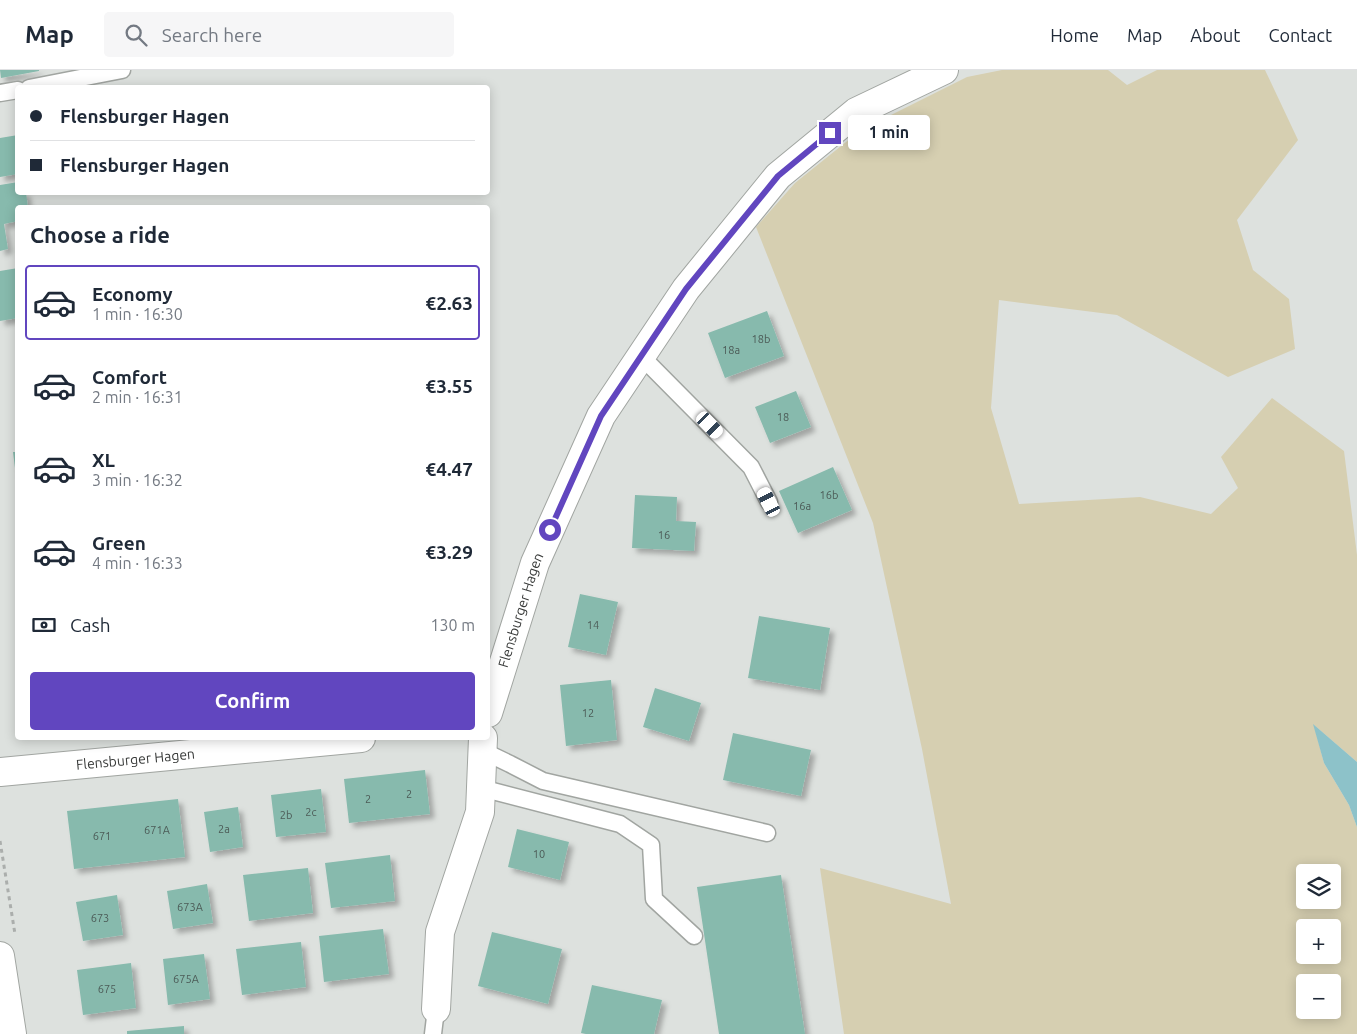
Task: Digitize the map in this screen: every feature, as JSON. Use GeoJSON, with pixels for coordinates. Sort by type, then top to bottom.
{"type":"FeatureCollection","features":[{"type":"Feature","properties":{"kind":"street","name":"Flensburger Hagen"},"geometry":{"type":"LineString","coordinates":[[490,707],[535,563],[601,416],[686,289],[778,176],[856,112],[944,70]]}},
{"type":"Feature","properties":{"kind":"street","name":"Flensburger Hagen"},"geometry":{"type":"LineString","coordinates":[[0,772],[339,740]]}},
{"type":"Feature","properties":{"kind":"street"},"geometry":{"type":"LineString","coordinates":[[434,1021],[440,932],[480,812],[483,744]]}},
{"type":"Feature","properties":{"kind":"street"},"geometry":{"type":"LineString","coordinates":[[0,956],[3,994],[12,1034]]}},
{"type":"Feature","properties":{"kind":"lane"},"geometry":{"type":"LineString","coordinates":[[44,85],[122,70]]}},
{"type":"Feature","properties":{"kind":"lane"},"geometry":{"type":"LineString","coordinates":[[0,93],[15,90]]}},
{"type":"Feature","properties":{"kind":"lane"},"geometry":{"type":"LineString","coordinates":[[641,356],[751,467],[769,502]]}},
{"type":"Feature","properties":{"kind":"lane"},"geometry":{"type":"LineString","coordinates":[[483,744],[510,764],[542,781],[767,833]]}},
{"type":"Feature","properties":{"kind":"lane"},"geometry":{"type":"LineString","coordinates":[[481,788],[620,824],[651,846],[654,899],[694,936]]}},
{"type":"Feature","properties":{"kind":"shaded area"},"geometry":{"type":"Polygon","coordinates":[[[1002,70],[1108,70],[1127,85],[1157,70],[1265,70],[1298,140],[1237,220],[1253,270],[1289,299],[1295,349],[1228,377],[1117,315],[999,300],[991,408],[1019,504],[1140,497],[1211,514],[1238,488],[1221,457],[1272,398],[1344,451],[1357,555],[1357,762],[1314,725],[1324,763],[1349,805],[1357,827],[1357,1034],[844,1034],[820,868],[951,904],[922,749],[873,523],[756,227],[795,183],[861,130],[967,77],[1002,70]]]}},
{"type":"Feature","properties":{"kind":"water"},"geometry":{"type":"Polygon","coordinates":[[[1313,724],[1357,762],[1357,827],[1349,805],[1324,763],[1313,724]]]}},
{"type":"Feature","properties":{"kind":"building"},"geometry":{"type":"Polygon","coordinates":[[[0,70],[39,70],[39,71],[1,78],[0,70]]]}},
{"type":"Feature","properties":{"kind":"building"},"geometry":{"type":"Polygon","coordinates":[[[15,136],[15,174],[0,177],[0,138],[15,136]]]}},
{"type":"Feature","properties":{"kind":"building"},"geometry":{"type":"Polygon","coordinates":[[[15,182],[15,195],[26,195],[28,205],[15,205],[15,222],[4,224],[8,249],[0,251],[0,185],[15,182]]]}},
{"type":"Feature","properties":{"kind":"building"},"geometry":{"type":"Polygon","coordinates":[[[15,268],[15,318],[0,321],[0,271],[15,268]]]}},
{"type":"Feature","properties":{"kind":"building"},"geometry":{"type":"Polygon","coordinates":[[[767,311],[784,356],[725,378],[708,333],[767,311]]]}},
{"type":"Feature","properties":{"kind":"building"},"geometry":{"type":"Polygon","coordinates":[[[796,391],[811,427],[770,443],[755,407],[796,391]]]}},
{"type":"Feature","properties":{"kind":"building"},"geometry":{"type":"Polygon","coordinates":[[[13,452],[15,452],[15,468],[13,452]]]}},
{"type":"Feature","properties":{"kind":"building"},"geometry":{"type":"Polygon","coordinates":[[[833,467],[852,510],[798,533],[779,491],[833,467]]]}},
{"type":"Feature","properties":{"kind":"building"},"geometry":{"type":"Polygon","coordinates":[[[635,495],[677,497],[676,521],[696,522],[694,551],[632,548],[635,495]]]}},
{"type":"Feature","properties":{"kind":"building"},"geometry":{"type":"Polygon","coordinates":[[[580,594],[618,602],[606,655],[568,647],[580,594]]]}},
{"type":"Feature","properties":{"kind":"building"},"geometry":{"type":"Polygon","coordinates":[[[759,616],[830,628],[820,690],[748,678],[759,616]]]}},
{"type":"Feature","properties":{"kind":"building"},"geometry":{"type":"Polygon","coordinates":[[[611,680],[617,740],[566,746],[560,685],[611,680]]]}},
{"type":"Feature","properties":{"kind":"building"},"geometry":{"type":"Polygon","coordinates":[[[655,688],[701,703],[689,741],[643,727],[655,688]]]}},
{"type":"Feature","properties":{"kind":"building"},"geometry":{"type":"Polygon","coordinates":[[[733,733],[811,750],[801,796],[723,780],[733,733]]]}},
{"type":"Feature","properties":{"kind":"building"},"geometry":{"type":"Polygon","coordinates":[[[425,770],[430,814],[349,823],[344,779],[425,770]]]}},
{"type":"Feature","properties":{"kind":"building"},"geometry":{"type":"Polygon","coordinates":[[[321,789],[326,832],[276,837],[271,795],[321,789]]]}},
{"type":"Feature","properties":{"kind":"building"},"geometry":{"type":"Polygon","coordinates":[[[178,799],[185,857],[74,869],[67,811],[178,799]]]}},
{"type":"Feature","properties":{"kind":"building"},"geometry":{"type":"Polygon","coordinates":[[[238,807],[243,847],[210,852],[204,812],[238,807]]]}},
{"type":"Feature","properties":{"kind":"building"},"geometry":{"type":"Polygon","coordinates":[[[517,829],[569,842],[560,880],[508,867],[517,829]]]}},
{"type":"Feature","properties":{"kind":"building"},"geometry":{"type":"Polygon","coordinates":[[[390,855],[395,901],[331,908],[325,863],[390,855]]]}},
{"type":"Feature","properties":{"kind":"building"},"geometry":{"type":"Polygon","coordinates":[[[308,868],[313,913],[249,921],[243,875],[308,868]]]}},
{"type":"Feature","properties":{"kind":"building"},"geometry":{"type":"Polygon","coordinates":[[[781,875],[805,1034],[719,1034],[697,887],[781,875]]]}},
{"type":"Feature","properties":{"kind":"building"},"geometry":{"type":"Polygon","coordinates":[[[207,884],[213,923],[173,929],[167,891],[207,884]]]}},
{"type":"Feature","properties":{"kind":"building"},"geometry":{"type":"Polygon","coordinates":[[[117,895],[123,935],[83,941],[76,902],[117,895]]]}},
{"type":"Feature","properties":{"kind":"building"},"geometry":{"type":"Polygon","coordinates":[[[383,929],[389,974],[324,982],[319,936],[383,929]]]}},
{"type":"Feature","properties":{"kind":"building"},"geometry":{"type":"Polygon","coordinates":[[[492,932],[562,949],[548,1004],[478,986],[492,932]]]}},
{"type":"Feature","properties":{"kind":"building"},"geometry":{"type":"Polygon","coordinates":[[[301,942],[306,987],[242,995],[236,949],[301,942]]]}},
{"type":"Feature","properties":{"kind":"building"},"geometry":{"type":"Polygon","coordinates":[[[204,954],[210,999],[168,1005],[163,959],[204,954]]]}},
{"type":"Feature","properties":{"kind":"building"},"geometry":{"type":"Polygon","coordinates":[[[131,963],[136,1008],[83,1015],[77,970],[131,963]]]}},
{"type":"Feature","properties":{"kind":"building"},"geometry":{"type":"Polygon","coordinates":[[[592,985],[662,1000],[654,1034],[581,1033],[592,985]]]}},
{"type":"Feature","properties":{"kind":"building"},"geometry":{"type":"Polygon","coordinates":[[[184,1026],[184,1034],[127,1034],[127,1031],[184,1026]]]}},
{"type":"Feature","properties":{"kind":"route"},"geometry":{"type":"LineString","coordinates":[[550,530],[601,416],[686,289],[778,176],[830,133]]}}]}
